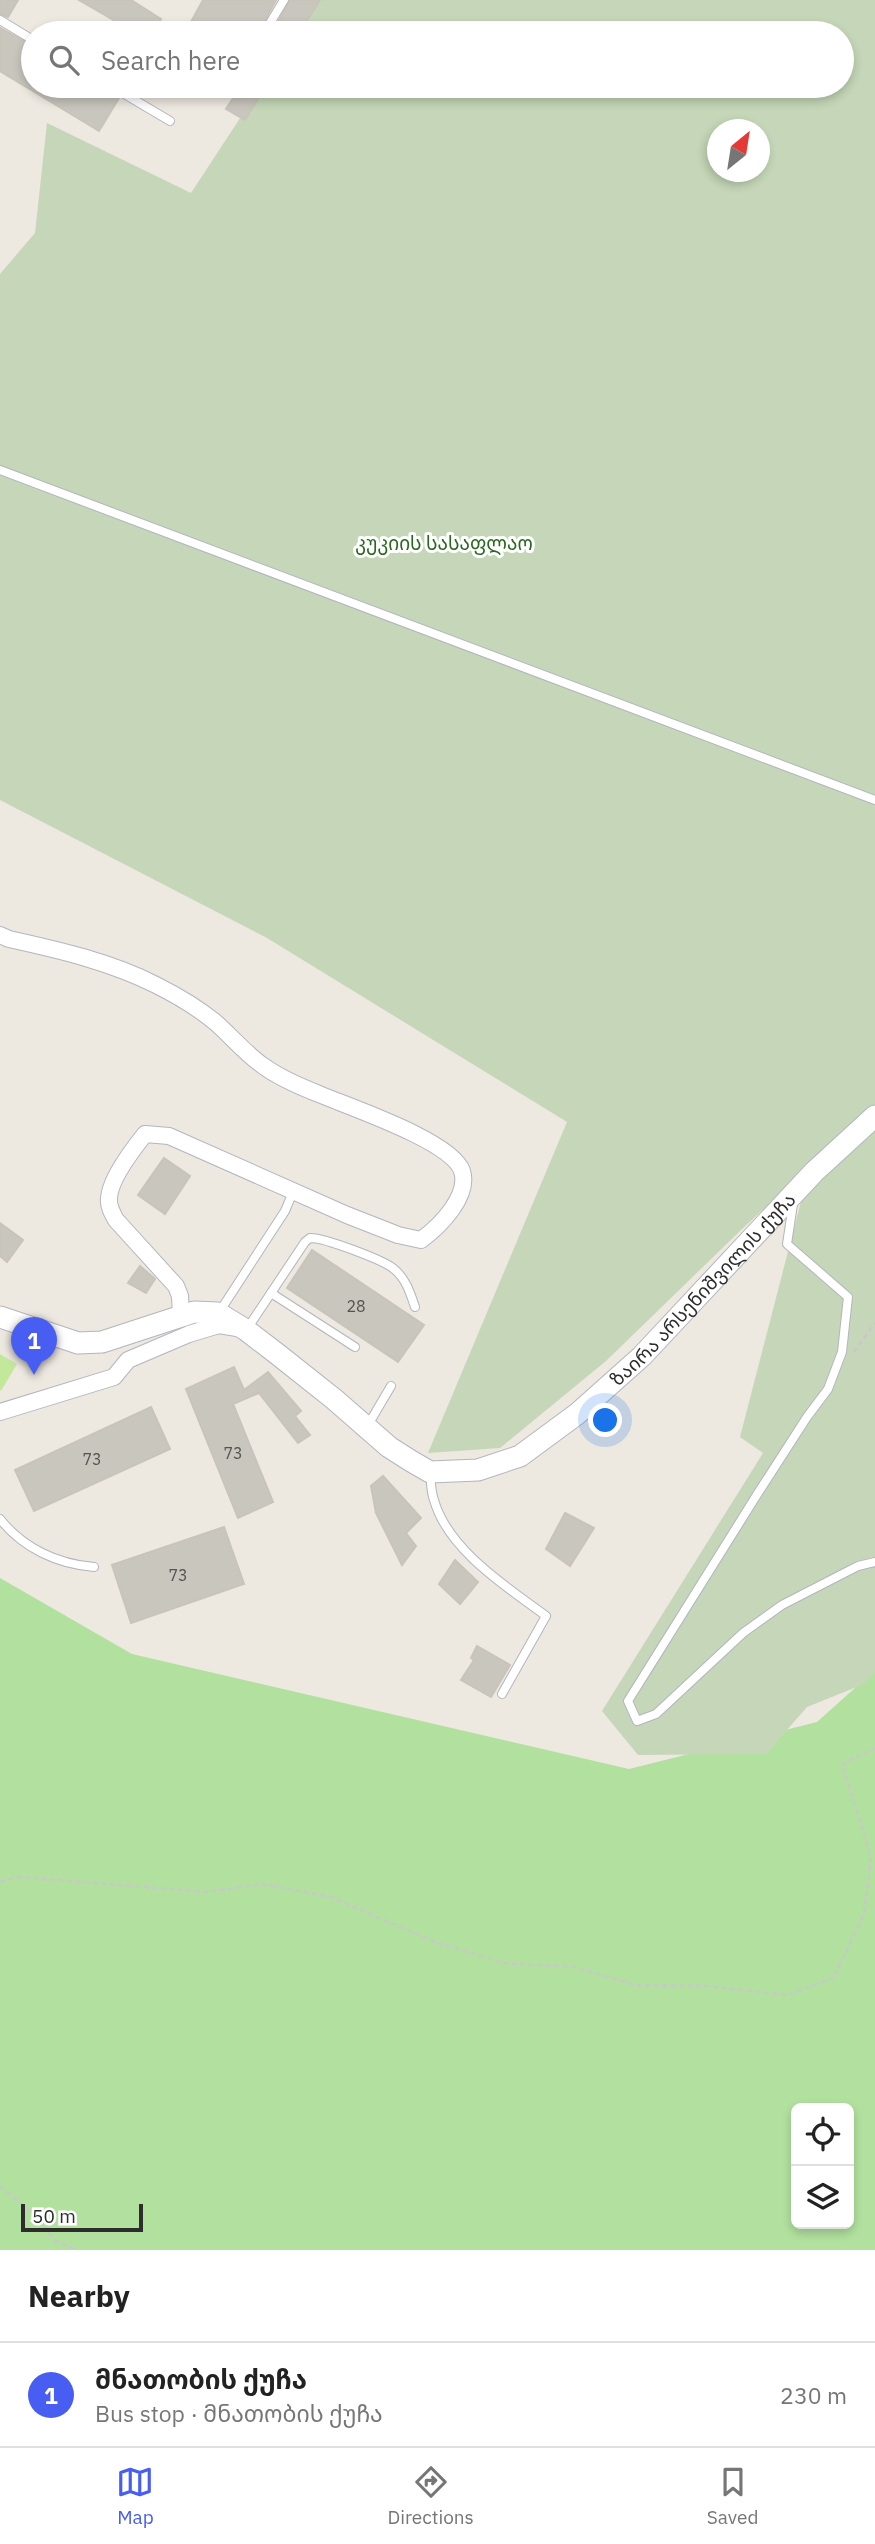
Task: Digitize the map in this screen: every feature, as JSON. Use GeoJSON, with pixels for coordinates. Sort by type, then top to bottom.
{"type":"FeatureCollection","features":[{"type":"Feature","properties":{"kind":"street"},"geometry":{"type":"LineString","coordinates":[[0,935],[72,953],[156,985],[213,1021],[263,1066],[315,1093],[391,1123],[443,1149],[461,1168],[464,1184],[436,1229],[421,1240],[398,1235],[293,1192],[169,1136],[145,1134],[127,1156],[115,1181],[109,1197],[111,1211],[116,1220],[176,1286],[185,1325]]}},
{"type":"Feature","properties":{"kind":"street","name":"ზაირა არსენიშვილის ქუჩა"},"geometry":{"type":"LineString","coordinates":[[430,1472],[478,1469],[520,1456],[577,1414],[642,1356],[814,1172],[875,1116]]}},
{"type":"Feature","properties":{"kind":"street"},"geometry":{"type":"LineString","coordinates":[[0,1412],[114,1377],[128,1360],[185,1325],[194,1312],[218,1313],[246,1330],[334,1399],[389,1447],[430,1472]]}},
{"type":"Feature","properties":{"kind":"street"},"geometry":{"type":"LineString","coordinates":[[0,1317],[78,1342],[102,1342],[185,1325],[219,1325],[246,1330]]}},
{"type":"Feature","properties":{"kind":"lane"},"geometry":{"type":"LineString","coordinates":[[271,21],[284,0]]}},
{"type":"Feature","properties":{"kind":"lane"},"geometry":{"type":"LineString","coordinates":[[0,20],[21,33]]}},
{"type":"Feature","properties":{"kind":"lane"},"geometry":{"type":"LineString","coordinates":[[131,98],[170,121]]}},
{"type":"Feature","properties":{"kind":"lane"},"geometry":{"type":"LineString","coordinates":[[0,470],[875,800]]}},
{"type":"Feature","properties":{"kind":"lane"},"geometry":{"type":"LineString","coordinates":[[218,1313],[285,1211],[293,1192]]}},
{"type":"Feature","properties":{"kind":"lane"},"geometry":{"type":"LineString","coordinates":[[794,1194],[787,1244],[848,1297],[842,1352],[828,1389],[758,1493],[628,1701],[637,1721],[656,1714],[743,1633],[782,1605],[858,1566],[875,1562]]}},
{"type":"Feature","properties":{"kind":"lane"},"geometry":{"type":"LineString","coordinates":[[246,1330],[305,1242],[317,1237],[391,1266],[404,1279],[415,1307]]}},
{"type":"Feature","properties":{"kind":"lane"},"geometry":{"type":"LineString","coordinates":[[271,1293],[355,1347]]}},
{"type":"Feature","properties":{"kind":"lane"},"geometry":{"type":"LineString","coordinates":[[366,1427],[391,1387]]}},
{"type":"Feature","properties":{"kind":"lane"},"geometry":{"type":"LineString","coordinates":[[430,1472],[434,1501],[444,1522],[460,1544],[488,1573],[546,1616],[502,1694]]}},
{"type":"Feature","properties":{"kind":"lane"},"geometry":{"type":"LineString","coordinates":[[0,1519],[25,1545],[76,1565],[94,1567]]}},
{"type":"Feature","properties":{"kind":"path"},"geometry":{"type":"LineString","coordinates":[[0,1881],[19,1877],[207,1892],[262,1884],[331,1897],[435,1942],[504,1963],[574,1967],[635,1985],[705,1986],[788,1995],[834,1977],[864,1914],[871,1856],[842,1764],[875,1748]]}},
{"type":"Feature","properties":{"kind":"path"},"geometry":{"type":"LineString","coordinates":[[0,2186],[26,2207],[56,2241],[77,2250]]}},
{"type":"Feature","properties":{"kind":"green space","name":"კუკიის სასაფლაო"},"geometry":{"type":"Polygon","coordinates":[[[317,0],[875,0],[875,1105],[606,1361],[500,1448],[428,1453],[567,1122],[267,938],[0,800],[0,274],[35,233],[47,123],[191,193],[253,98],[854,98],[854,21],[304,21],[317,0]]]}},
{"type":"Feature","properties":{"kind":"green space"},"geometry":{"type":"Polygon","coordinates":[[[875,1125],[875,1671],[864,1684],[807,1707],[766,1754],[638,1755],[602,1711],[763,1453],[740,1437],[805,1186],[875,1125]]]}},
{"type":"Feature","properties":{"kind":"green space"},"geometry":{"type":"Polygon","coordinates":[[[0,1354],[17,1364],[1,1391],[0,1390],[0,1354]]]}},
{"type":"Feature","properties":{"kind":"green space"},"geometry":{"type":"Polygon","coordinates":[[[0,1578],[132,1654],[629,1769],[817,1722],[875,1670],[875,2250],[0,2250],[0,1578]]]}},
{"type":"Feature","properties":{"kind":"building"},"geometry":{"type":"Polygon","coordinates":[[[0,0],[18,0],[8,17],[0,14],[0,0]]]}},
{"type":"Feature","properties":{"kind":"building"},"geometry":{"type":"Polygon","coordinates":[[[79,0],[131,0],[161,19],[160,21],[115,21],[79,0]]]}},
{"type":"Feature","properties":{"kind":"building"},"geometry":{"type":"Polygon","coordinates":[[[203,0],[276,0],[265,21],[192,21],[203,0]]]}},
{"type":"Feature","properties":{"kind":"building"},"geometry":{"type":"Polygon","coordinates":[[[290,0],[320,0],[307,21],[279,21],[290,0]]]}},
{"type":"Feature","properties":{"kind":"building"},"geometry":{"type":"Polygon","coordinates":[[[0,28],[21,39],[21,84],[0,71],[0,28]]]}},
{"type":"Feature","properties":{"kind":"building"},"geometry":{"type":"Polygon","coordinates":[[[45,98],[119,98],[99,131],[45,98]]]}},
{"type":"Feature","properties":{"kind":"building"},"geometry":{"type":"Polygon","coordinates":[[[233,98],[259,98],[245,120],[226,109],[233,98]]]}},
{"type":"Feature","properties":{"kind":"building"},"geometry":{"type":"Polygon","coordinates":[[[164,1158],[190,1176],[165,1214],[138,1195],[164,1158]]]}},
{"type":"Feature","properties":{"kind":"building"},"geometry":{"type":"Polygon","coordinates":[[[0,1223],[23,1240],[7,1262],[0,1256],[0,1223]]]}},
{"type":"Feature","properties":{"kind":"building"},"geometry":{"type":"Polygon","coordinates":[[[312,1250],[424,1325],[398,1362],[287,1288],[312,1250]]]}},
{"type":"Feature","properties":{"kind":"building"},"geometry":{"type":"Polygon","coordinates":[[[140,1266],[155,1279],[146,1293],[128,1283],[140,1266]]]}},
{"type":"Feature","properties":{"kind":"building"},"geometry":{"type":"Polygon","coordinates":[[[234,1367],[244,1390],[268,1372],[301,1411],[295,1416],[310,1435],[298,1443],[259,1393],[233,1404],[273,1502],[238,1518],[186,1389],[234,1367]]]}},
{"type":"Feature","properties":{"kind":"building"},"geometry":{"type":"Polygon","coordinates":[[[151,1407],[170,1449],[34,1511],[15,1470],[151,1407]]]}},
{"type":"Feature","properties":{"kind":"building"},"geometry":{"type":"Polygon","coordinates":[[[383,1476],[421,1518],[406,1533],[416,1546],[402,1565],[376,1513],[371,1486],[383,1476]]]}},
{"type":"Feature","properties":{"kind":"building"},"geometry":{"type":"Polygon","coordinates":[[[565,1513],[594,1528],[570,1566],[546,1549],[565,1513]]]}},
{"type":"Feature","properties":{"kind":"building"},"geometry":{"type":"Polygon","coordinates":[[[224,1527],[244,1584],[131,1623],[112,1565],[224,1527]]]}},
{"type":"Feature","properties":{"kind":"building"},"geometry":{"type":"Polygon","coordinates":[[[455,1560],[478,1582],[460,1604],[439,1584],[455,1560]]]}},
{"type":"Feature","properties":{"kind":"building"},"geometry":{"type":"Polygon","coordinates":[[[477,1646],[510,1665],[491,1697],[461,1680],[474,1660],[471,1658],[477,1646]]]}},
{"type":"Feature","properties":{"kind":"place","name":"მნათობის ქუჩა"},"geometry":{"type":"Point","coordinates":[34,1375]}}]}
